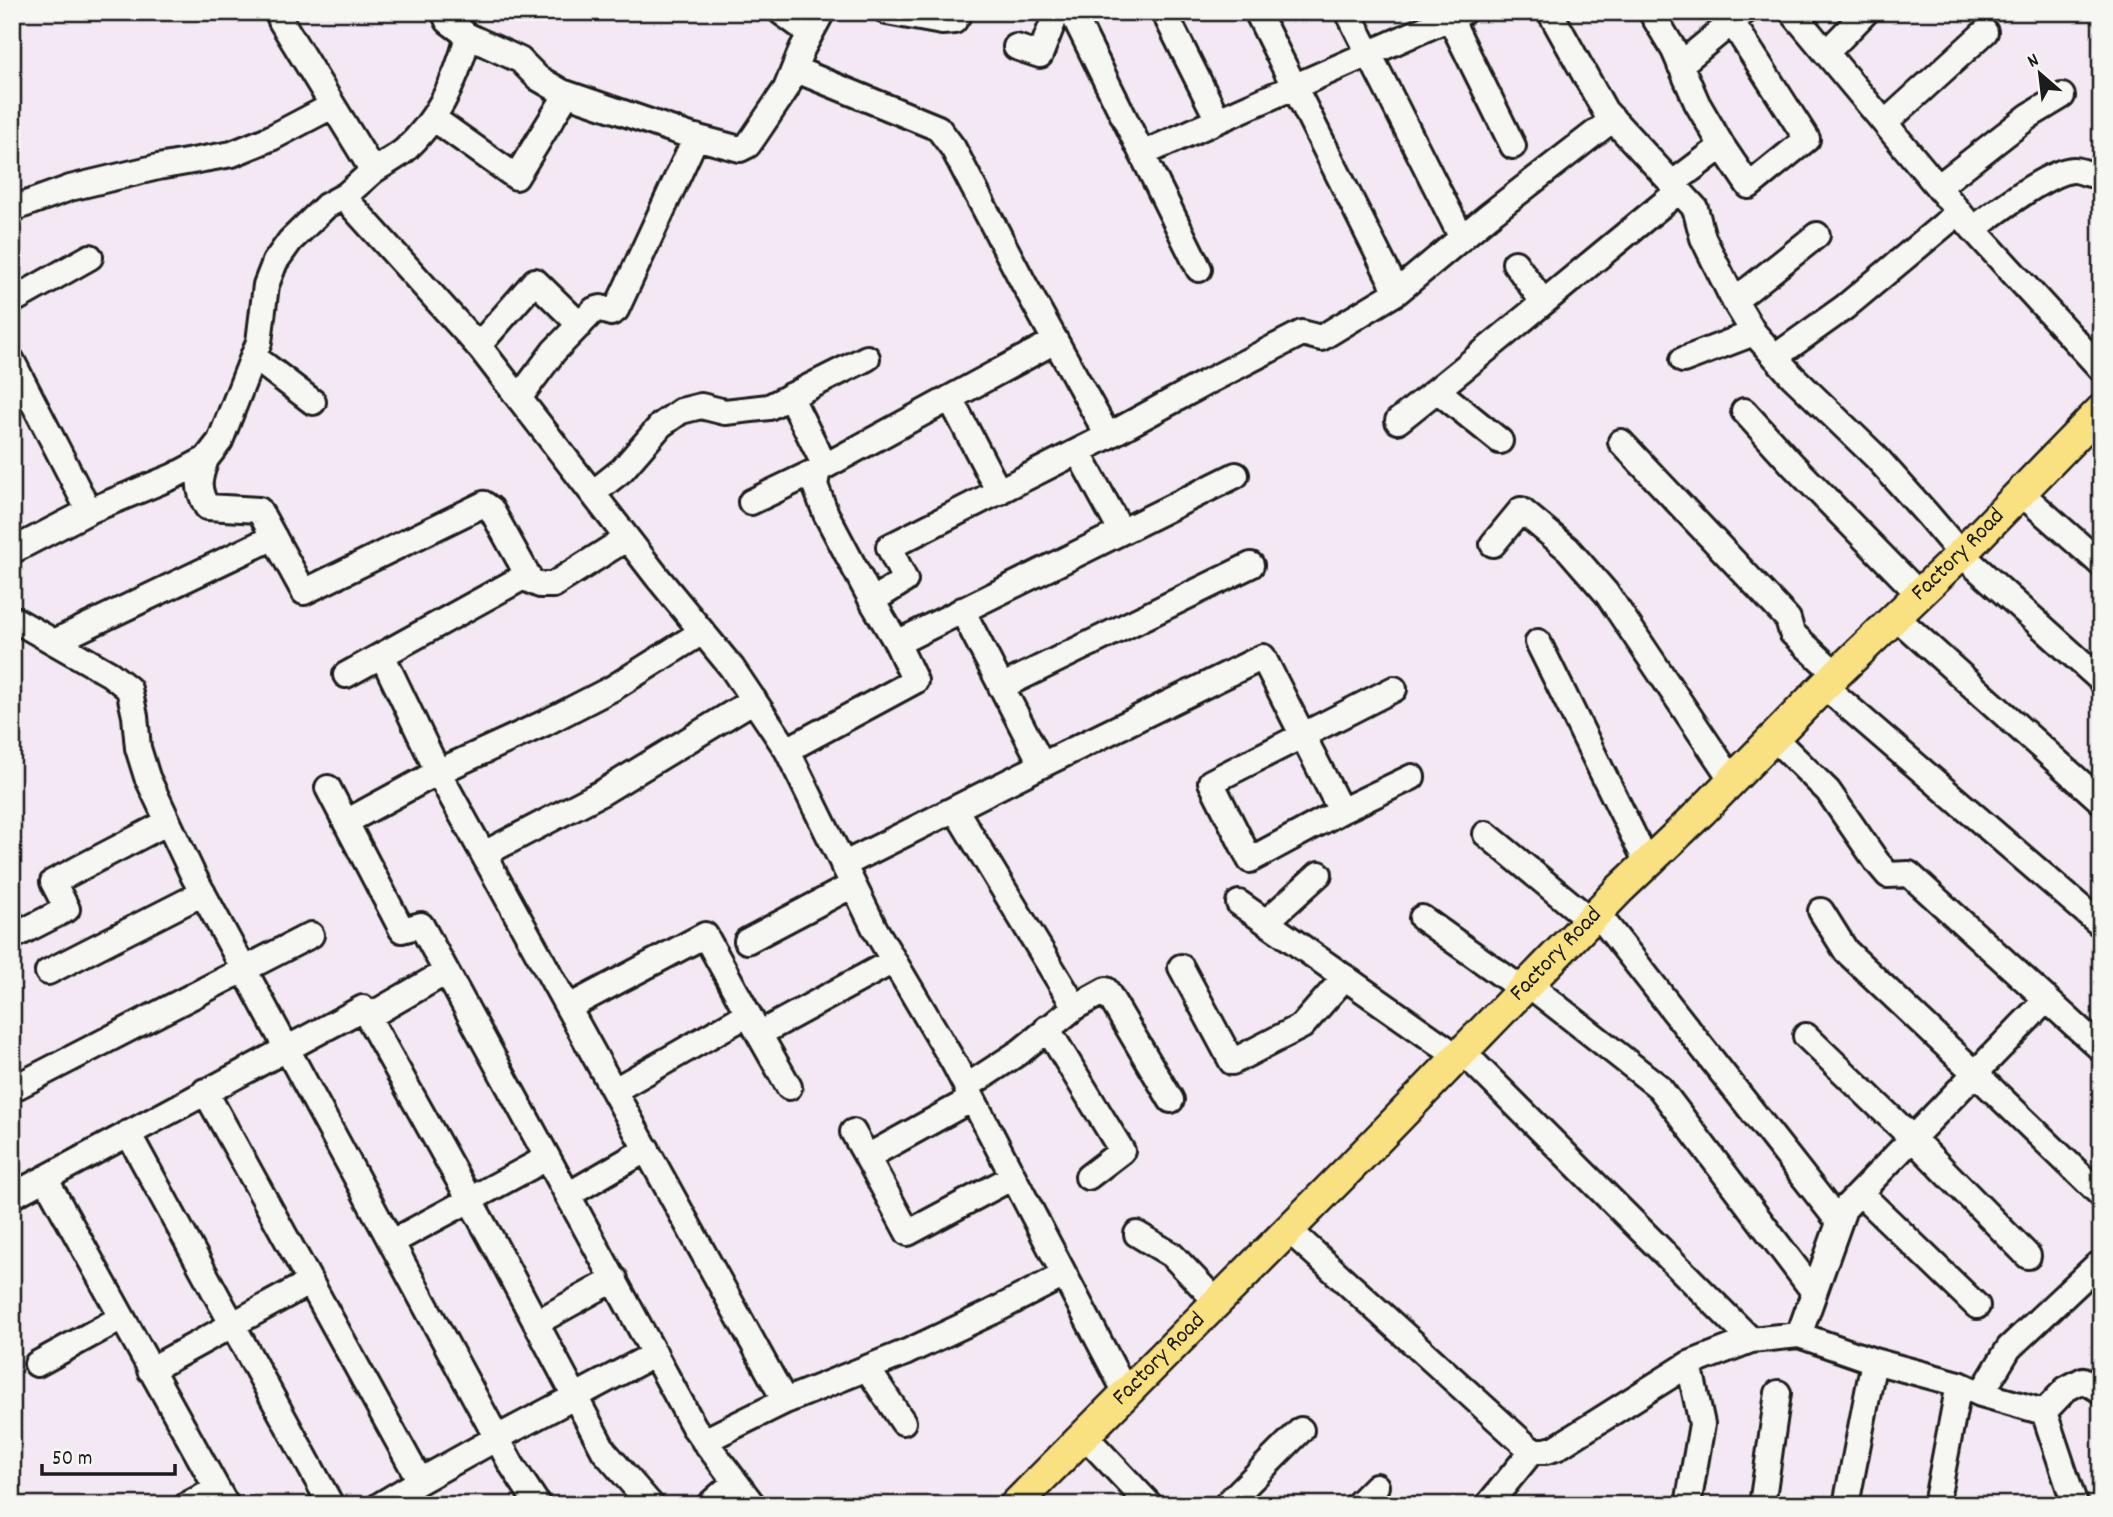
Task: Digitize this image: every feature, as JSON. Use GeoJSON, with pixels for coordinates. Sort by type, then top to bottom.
{"type":"FeatureCollection","features":[{"type":"Feature","properties":{"kind":"main road","name":"Factory Road"},"geometry":{"type":"LineString","coordinates":[[1026,1501],[1084,1435],[1289,1230],[1594,916],[1830,680],[1961,554],[2101,410]]}},
{"type":"Feature","properties":{"kind":"street"},"geometry":{"type":"LineString","coordinates":[[279,12],[281,21],[373,171]]}},
{"type":"Feature","properties":{"kind":"street"},"geometry":{"type":"LineString","coordinates":[[444,12],[448,21],[468,36],[520,60],[538,78],[567,94],[695,137],[740,149],[748,145],[786,89],[816,23],[781,12]]}},
{"type":"Feature","properties":{"kind":"street"},"geometry":{"type":"LineString","coordinates":[[887,12],[942,22],[954,21],[960,12]]}},
{"type":"Feature","properties":{"kind":"street"},"geometry":{"type":"LineString","coordinates":[[1016,47],[1040,55],[1057,12]]}},
{"type":"Feature","properties":{"kind":"street"},"geometry":{"type":"LineString","coordinates":[[1072,12],[1199,269]]}},
{"type":"Feature","properties":{"kind":"street"},"geometry":{"type":"LineString","coordinates":[[1164,12],[1218,120]]}},
{"type":"Feature","properties":{"kind":"street"},"geometry":{"type":"LineString","coordinates":[[1257,12],[1397,292]]}},
{"type":"Feature","properties":{"kind":"street"},"geometry":{"type":"LineString","coordinates":[[1348,12],[1462,238]]}},
{"type":"Feature","properties":{"kind":"street"},"geometry":{"type":"LineString","coordinates":[[1550,12],[1605,111],[1695,208],[1703,239],[1754,333],[1876,457],[1961,554],[2101,680]]}},
{"type":"Feature","properties":{"kind":"street"},"geometry":{"type":"LineString","coordinates":[[1651,12],[1674,50],[1680,65],[1697,103],[1721,146],[1749,186],[1807,139],[1738,17],[1680,65]]}},
{"type":"Feature","properties":{"kind":"street"},"geometry":{"type":"LineString","coordinates":[[1792,12],[1966,220],[2101,369]]}},
{"type":"Feature","properties":{"kind":"street"},"geometry":{"type":"LineString","coordinates":[[1826,53],[1867,12]]}},
{"type":"Feature","properties":{"kind":"street"},"geometry":{"type":"LineString","coordinates":[[1142,154],[1453,14],[1513,146]]}},
{"type":"Feature","properties":{"kind":"street"},"geometry":{"type":"LineString","coordinates":[[1885,124],[1985,32]]}},
{"type":"Feature","properties":{"kind":"street"},"geometry":{"type":"LineString","coordinates":[[468,36],[460,66],[429,126],[403,152],[327,206],[290,241],[275,262],[266,285],[258,342],[220,441],[206,459],[199,481],[201,496],[207,507],[259,510],[304,592],[484,504],[491,509],[527,575],[540,585],[553,585],[627,538]]}},
{"type":"Feature","properties":{"kind":"street"},"geometry":{"type":"LineString","coordinates":[[794,69],[938,128],[953,148],[1108,436]]}},
{"type":"Feature","properties":{"kind":"street"},"geometry":{"type":"LineString","coordinates":[[433,118],[516,177],[567,94]]}},
{"type":"Feature","properties":{"kind":"street"},"geometry":{"type":"LineString","coordinates":[[1938,187],[2029,116],[2062,96]]}},
{"type":"Feature","properties":{"kind":"street"},"geometry":{"type":"LineString","coordinates":[[12,209],[70,188],[158,167],[232,154],[271,138],[332,106]]}},
{"type":"Feature","properties":{"kind":"street"},"geometry":{"type":"LineString","coordinates":[[872,601],[905,580],[889,547],[1078,452],[1302,333],[1321,338],[1397,292],[1613,119]]}},
{"type":"Feature","properties":{"kind":"street"},"geometry":{"type":"LineString","coordinates":[[519,398],[554,351],[594,310],[601,308],[611,313],[616,310],[695,137]]}},
{"type":"Feature","properties":{"kind":"street"},"geometry":{"type":"LineString","coordinates":[[1398,421],[1477,359],[1721,146]]}},
{"type":"Feature","properties":{"kind":"street"},"geometry":{"type":"LineString","coordinates":[[1775,357],[1966,220],[2021,195],[2059,173],[2074,170],[2090,174]]}},
{"type":"Feature","properties":{"kind":"street"},"geometry":{"type":"LineString","coordinates":[[346,195],[350,204],[478,346],[732,668],[787,750],[875,929],[969,1093],[1126,1393]]}},
{"type":"Feature","properties":{"kind":"street"},"geometry":{"type":"LineString","coordinates":[[1734,300],[1817,235]]}},
{"type":"Feature","properties":{"kind":"street"},"geometry":{"type":"LineString","coordinates":[[12,301],[90,257]]}},
{"type":"Feature","properties":{"kind":"street"},"geometry":{"type":"LineString","coordinates":[[1515,263],[1543,302]]}},
{"type":"Feature","properties":{"kind":"street"},"geometry":{"type":"LineString","coordinates":[[478,346],[535,281],[580,324]]}},
{"type":"Feature","properties":{"kind":"street"},"geometry":{"type":"LineString","coordinates":[[1683,360],[1754,333]]}},
{"type":"Feature","properties":{"kind":"street"},"geometry":{"type":"LineString","coordinates":[[751,502],[822,468],[1055,341]]}},
{"type":"Feature","properties":{"kind":"street"},"geometry":{"type":"LineString","coordinates":[[253,356],[313,402]]}},
{"type":"Feature","properties":{"kind":"street"},"geometry":{"type":"LineString","coordinates":[[593,494],[622,470],[661,425],[681,411],[701,406],[725,412],[769,407],[867,358]]}},
{"type":"Feature","properties":{"kind":"street"},"geometry":{"type":"LineString","coordinates":[[12,361],[89,511]]}},
{"type":"Feature","properties":{"kind":"street"},"geometry":{"type":"LineString","coordinates":[[1437,390],[1500,441]]}},
{"type":"Feature","properties":{"kind":"street"},"geometry":{"type":"LineString","coordinates":[[787,750],[915,681],[826,514],[815,485],[822,468],[790,396]]}},
{"type":"Feature","properties":{"kind":"street"},"geometry":{"type":"LineString","coordinates":[[950,398],[999,492]]}},
{"type":"Feature","properties":{"kind":"street"},"geometry":{"type":"LineString","coordinates":[[1744,411],[1919,594]]}},
{"type":"Feature","properties":{"kind":"street"},"geometry":{"type":"LineString","coordinates":[[1621,442],[1788,619],[1791,633],[1830,680],[2101,925]]}},
{"type":"Feature","properties":{"kind":"street"},"geometry":{"type":"LineString","coordinates":[[1078,452],[1121,531]]}},
{"type":"Feature","properties":{"kind":"street"},"geometry":{"type":"LineString","coordinates":[[12,551],[89,511],[174,476],[206,459]]}},
{"type":"Feature","properties":{"kind":"street"},"geometry":{"type":"LineString","coordinates":[[897,643],[1236,475]]}},
{"type":"Feature","properties":{"kind":"street"},"geometry":{"type":"LineString","coordinates":[[2021,493],[2101,564]]}},
{"type":"Feature","properties":{"kind":"street"},"geometry":{"type":"LineString","coordinates":[[1493,544],[1521,510],[1568,549],[1608,595],[1732,780]]}},
{"type":"Feature","properties":{"kind":"street"},"geometry":{"type":"LineString","coordinates":[[54,642],[274,537]]}},
{"type":"Feature","properties":{"kind":"street"},"geometry":{"type":"LineString","coordinates":[[1001,687],[1251,565]]}},
{"type":"Feature","properties":{"kind":"street"},"geometry":{"type":"LineString","coordinates":[[346,675],[527,575]]}},
{"type":"Feature","properties":{"kind":"street"},"geometry":{"type":"LineString","coordinates":[[962,610],[1042,765]]}},
{"type":"Feature","properties":{"kind":"street"},"geometry":{"type":"LineString","coordinates":[[1896,617],[2101,800]]}},
{"type":"Feature","properties":{"kind":"street"},"geometry":{"type":"LineString","coordinates":[[12,618],[110,674],[129,690],[138,748],[147,777],[203,893],[496,1438],[538,1505]]}},
{"type":"Feature","properties":{"kind":"street"},"geometry":{"type":"LineString","coordinates":[[346,822],[438,772],[579,706],[702,632]]}},
{"type":"Feature","properties":{"kind":"street"},"geometry":{"type":"LineString","coordinates":[[1538,642],[1647,863]]}},
{"type":"Feature","properties":{"kind":"street"},"geometry":{"type":"LineString","coordinates":[[382,655],[438,772],[785,1401]]}},
{"type":"Feature","properties":{"kind":"street"},"geometry":{"type":"LineString","coordinates":[[747,941],[955,809],[1263,657],[1341,811]]}},
{"type":"Feature","properties":{"kind":"street"},"geometry":{"type":"LineString","coordinates":[[1394,690],[1211,782],[1250,860],[1341,811],[1412,777]]}},
{"type":"Feature","properties":{"kind":"street"},"geometry":{"type":"LineString","coordinates":[[484,854],[603,792],[754,700]]}},
{"type":"Feature","properties":{"kind":"street"},"geometry":{"type":"LineString","coordinates":[[1773,737],[1828,791],[1888,875],[1909,874],[2101,1049]]}},
{"type":"Feature","properties":{"kind":"street"},"geometry":{"type":"LineString","coordinates":[[328,788],[402,930],[421,925],[694,1427],[753,1505]]}},
{"type":"Feature","properties":{"kind":"street"},"geometry":{"type":"LineString","coordinates":[[955,809],[1075,1007]]}},
{"type":"Feature","properties":{"kind":"street"},"geometry":{"type":"LineString","coordinates":[[12,923],[18,934],[66,909],[53,882],[168,822]]}},
{"type":"Feature","properties":{"kind":"street"},"geometry":{"type":"LineString","coordinates":[[1486,834],[1594,916],[1839,1222]]}},
{"type":"Feature","properties":{"kind":"street"},"geometry":{"type":"LineString","coordinates":[[1266,922],[1320,874]]}},
{"type":"Feature","properties":{"kind":"street"},"geometry":{"type":"LineString","coordinates":[[48,972],[203,893]]}},
{"type":"Feature","properties":{"kind":"street"},"geometry":{"type":"LineString","coordinates":[[1240,902],[1460,1055],[1751,1340]]}},
{"type":"Feature","properties":{"kind":"street"},"geometry":{"type":"LineString","coordinates":[[1821,911],[1846,951],[2101,1195]]}},
{"type":"Feature","properties":{"kind":"street"},"geometry":{"type":"LineString","coordinates":[[1422,918],[1526,987],[1659,1087],[1814,1292]]}},
{"type":"Feature","properties":{"kind":"street"},"geometry":{"type":"LineString","coordinates":[[12,1089],[311,934]]}},
{"type":"Feature","properties":{"kind":"street"},"geometry":{"type":"LineString","coordinates":[[569,1007],[705,935],[789,1087]]}},
{"type":"Feature","properties":{"kind":"street"},"geometry":{"type":"LineString","coordinates":[[615,1090],[893,961]]}},
{"type":"Feature","properties":{"kind":"street"},"geometry":{"type":"LineString","coordinates":[[1181,967],[1233,1062],[1302,1026],[1345,977]]}},
{"type":"Feature","properties":{"kind":"street"},"geometry":{"type":"LineString","coordinates":[[368,1017],[446,972]]}},
{"type":"Feature","properties":{"kind":"street"},"geometry":{"type":"LineString","coordinates":[[867,1157],[969,1093],[1047,1028],[1075,1007],[1106,990],[1171,1100]]}},
{"type":"Feature","properties":{"kind":"street"},"geometry":{"type":"LineString","coordinates":[[1799,1335],[1843,1209],[2047,999]]}},
{"type":"Feature","properties":{"kind":"street"},"geometry":{"type":"LineString","coordinates":[[12,1196],[363,1008],[470,1199],[604,1451],[651,1505]]}},
{"type":"Feature","properties":{"kind":"street"},"geometry":{"type":"LineString","coordinates":[[1047,1028],[1122,1151],[1088,1178]]}},
{"type":"Feature","properties":{"kind":"street"},"geometry":{"type":"LineString","coordinates":[[1806,1036],[1912,1138],[2028,1256]]}},
{"type":"Feature","properties":{"kind":"street"},"geometry":{"type":"LineString","coordinates":[[205,1091],[420,1481]]}},
{"type":"Feature","properties":{"kind":"street"},"geometry":{"type":"LineString","coordinates":[[853,1132],[908,1233],[1013,1177]]}},
{"type":"Feature","properties":{"kind":"street"},"geometry":{"type":"LineString","coordinates":[[128,1133],[331,1505]]}},
{"type":"Feature","properties":{"kind":"street"},"geometry":{"type":"LineString","coordinates":[[568,1195],[647,1149]]}},
{"type":"Feature","properties":{"kind":"street"},"geometry":{"type":"LineString","coordinates":[[392,1242],[547,1158]]}},
{"type":"Feature","properties":{"kind":"street"},"geometry":{"type":"LineString","coordinates":[[45,1178],[221,1497],[187,1505]]}},
{"type":"Feature","properties":{"kind":"street"},"geometry":{"type":"LineString","coordinates":[[1860,1193],[1978,1306]]}},
{"type":"Feature","properties":{"kind":"street"},"geometry":{"type":"LineString","coordinates":[[1289,1230],[1532,1451],[1546,1451],[1566,1443],[1689,1364],[1751,1340],[1799,1335],[1874,1361],[2044,1412]]}},
{"type":"Feature","properties":{"kind":"street"},"geometry":{"type":"LineString","coordinates":[[1137,1234],[1172,1255],[1217,1302]]}},
{"type":"Feature","properties":{"kind":"street"},"geometry":{"type":"LineString","coordinates":[[1936,1505],[1970,1389],[2096,1266]]}},
{"type":"Feature","properties":{"kind":"street"},"geometry":{"type":"LineString","coordinates":[[704,1441],[785,1401],[907,1352],[1064,1275]]}},
{"type":"Feature","properties":{"kind":"street"},"geometry":{"type":"LineString","coordinates":[[536,1323],[615,1279]]}},
{"type":"Feature","properties":{"kind":"street"},"geometry":{"type":"LineString","coordinates":[[150,1370],[310,1282]]}},
{"type":"Feature","properties":{"kind":"street"},"geometry":{"type":"LineString","coordinates":[[37,1364],[121,1318]]}},
{"type":"Feature","properties":{"kind":"street"},"geometry":{"type":"LineString","coordinates":[[380,1505],[496,1438],[655,1353]]}},
{"type":"Feature","properties":{"kind":"street"},"geometry":{"type":"LineString","coordinates":[[1846,1505],[1874,1361]]}},
{"type":"Feature","properties":{"kind":"street"},"geometry":{"type":"LineString","coordinates":[[1688,1505],[1702,1424],[1689,1364]]}},
{"type":"Feature","properties":{"kind":"street"},"geometry":{"type":"LineString","coordinates":[[867,1368],[903,1422]]}},
{"type":"Feature","properties":{"kind":"street"},"geometry":{"type":"LineString","coordinates":[[2044,1412],[2074,1383],[2083,1380],[2101,1391]]}},
{"type":"Feature","properties":{"kind":"street"},"geometry":{"type":"LineString","coordinates":[[1762,1505],[1778,1393]]}},
{"type":"Feature","properties":{"kind":"street"},"geometry":{"type":"LineString","coordinates":[[2044,1412],[2075,1505]]}},
{"type":"Feature","properties":{"kind":"street"},"geometry":{"type":"LineString","coordinates":[[1226,1505],[1301,1430]]}},
{"type":"Feature","properties":{"kind":"street"},"geometry":{"type":"LineString","coordinates":[[1084,1435],[1150,1505]]}},
{"type":"Feature","properties":{"kind":"street"},"geometry":{"type":"LineString","coordinates":[[1498,1501],[1532,1451]]}},
{"type":"Feature","properties":{"kind":"street"},"geometry":{"type":"LineString","coordinates":[[709,1505],[736,1482]]}},
{"type":"Feature","properties":{"kind":"street"},"geometry":{"type":"LineString","coordinates":[[1357,1505],[1376,1486]]}}]}
